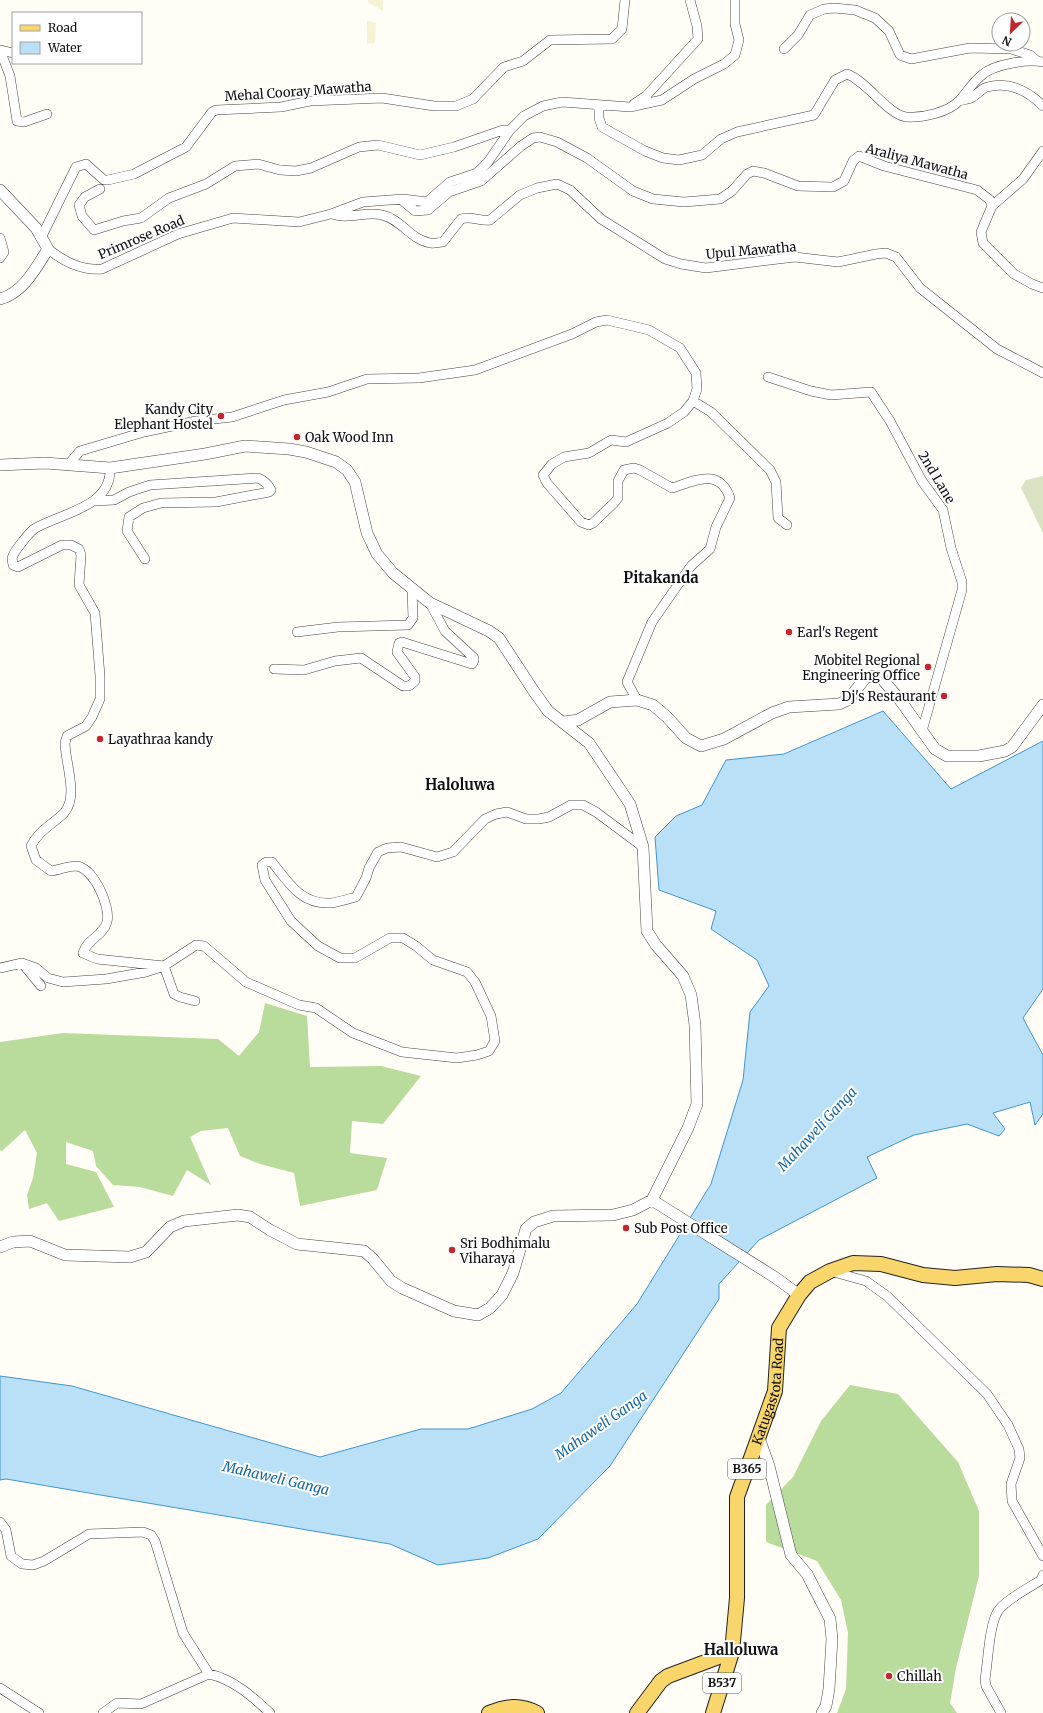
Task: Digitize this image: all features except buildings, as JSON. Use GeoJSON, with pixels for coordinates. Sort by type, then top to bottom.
{"type":"FeatureCollection","features":[{"type":"Feature","properties":{"kind":"main road","name":"Katugastota Road"},"geometry":{"type":"LineString","coordinates":[[732,1652],[737,1598],[737,1497],[775,1391],[779,1328],[799,1295],[810,1282],[830,1271],[853,1263],[881,1264],[923,1275],[955,1278],[997,1274],[1029,1275],[1043,1279]]}},
{"type":"Feature","properties":{"kind":"main road"},"geometry":{"type":"LineString","coordinates":[[637,1713],[661,1681],[668,1676],[732,1652]]}},
{"type":"Feature","properties":{"kind":"main road","name":"B537"},"geometry":{"type":"LineString","coordinates":[[712,1713],[732,1652]]}},
{"type":"Feature","properties":{"kind":"main road"},"geometry":{"type":"LineString","coordinates":[[489,1713],[508,1707],[520,1706],[537,1713]]}},
{"type":"Feature","properties":{"kind":"street","name":"Mehal Cooray Mawatha"},"geometry":{"type":"LineString","coordinates":[[41,238],[76,167],[81,164],[86,164],[104,180],[134,174],[186,147],[212,112],[216,110],[281,107],[310,101],[382,98],[434,106],[456,106],[473,99],[504,67],[522,61],[550,40],[612,39],[622,29],[625,0]]}},
{"type":"Feature","properties":{"kind":"street"},"geometry":{"type":"LineString","coordinates":[[630,108],[646,96],[698,39],[697,26],[690,0]]}},
{"type":"Feature","properties":{"kind":"street","name":"Primrose Road"},"geometry":{"type":"LineString","coordinates":[[48,249],[84,268],[93,270],[102,269],[178,234],[233,218],[299,222],[331,214],[363,202],[403,199],[427,202],[450,182],[477,173],[488,162],[510,130],[524,116],[543,106],[562,102],[630,108],[662,100],[694,79],[724,64],[735,55],[739,40],[735,24],[735,0]]}},
{"type":"Feature","properties":{"kind":"street"},"geometry":{"type":"LineString","coordinates":[[784,49],[798,35],[810,15],[824,8],[834,8],[855,10],[875,18],[889,31],[900,55],[911,60],[970,48],[1011,49],[1030,55],[1040,61]]}},
{"type":"Feature","properties":{"kind":"street"},"geometry":{"type":"LineString","coordinates":[[1,50],[12,53]]}},
{"type":"Feature","properties":{"kind":"street"},"geometry":{"type":"LineString","coordinates":[[1,50],[10,76],[17,121],[24,122],[47,114]]}},
{"type":"Feature","properties":{"kind":"street"},"geometry":{"type":"LineString","coordinates":[[599,105],[599,118],[602,127],[645,151],[663,158],[679,160],[702,155],[721,139],[737,132],[814,115],[835,80],[847,74],[856,77],[895,113],[905,117],[928,116],[954,106],[982,75],[989,70],[1011,63],[1040,61]]}},
{"type":"Feature","properties":{"kind":"street"},"geometry":{"type":"LineString","coordinates":[[959,102],[971,98],[986,88],[1002,85],[1022,89],[1033,96],[1043,106]]}},
{"type":"Feature","properties":{"kind":"street"},"geometry":{"type":"LineString","coordinates":[[100,189],[85,197],[79,205],[82,216],[94,230],[123,221],[141,218],[169,198],[206,184],[235,166],[258,164],[280,170],[296,171],[311,168],[360,147],[378,145],[420,155],[454,147],[503,130],[510,130]]}},
{"type":"Feature","properties":{"kind":"street","name":"Araliya Mawatha"},"geometry":{"type":"LineString","coordinates":[[403,199],[404,202],[415,211],[428,210],[449,192],[481,181],[521,146],[533,138],[540,137],[557,142],[587,158],[633,191],[653,199],[684,202],[720,199],[732,191],[747,174],[753,171],[764,173],[798,186],[833,186],[844,181],[853,161],[859,156],[884,166],[977,190],[990,200],[992,206]]}},
{"type":"Feature","properties":{"kind":"street"},"geometry":{"type":"LineString","coordinates":[[1043,151],[1023,179],[999,202],[992,206],[981,232],[983,243],[1014,274],[1043,288]]}},
{"type":"Feature","properties":{"kind":"street","name":"Upul Mawatha"},"geometry":{"type":"LineString","coordinates":[[331,214],[343,216],[381,214],[394,219],[417,238],[431,244],[443,242],[461,219],[465,217],[484,221],[490,220],[520,196],[537,188],[557,184],[570,190],[601,219],[665,259],[681,264],[706,268],[795,257],[838,262],[886,253],[896,257],[920,288],[998,349],[1043,373]]}},
{"type":"Feature","properties":{"kind":"street"},"geometry":{"type":"LineString","coordinates":[[0,190],[36,228],[48,249],[31,276],[19,288],[2,297]]}},
{"type":"Feature","properties":{"kind":"street"},"geometry":{"type":"LineString","coordinates":[[0,238],[4,252],[0,258]]}},
{"type":"Feature","properties":{"kind":"street"},"geometry":{"type":"LineString","coordinates":[[68,465],[80,451],[144,432],[196,421],[232,417],[284,400],[328,392],[367,379],[419,378],[475,370],[572,334],[596,322],[607,320],[649,330],[680,348],[696,373],[697,389],[693,401],[684,412],[668,423],[626,442],[611,440],[589,453],[564,457],[552,464],[544,475],[547,484],[581,522],[589,525],[593,523],[618,498],[618,481],[624,470],[634,468],[640,470],[672,488],[707,478],[717,480],[727,490],[730,498],[716,527],[710,549],[691,566],[652,622],[627,682],[637,700]]}},
{"type":"Feature","properties":{"kind":"street","name":"2nd Lane"},"geometry":{"type":"LineString","coordinates":[[768,377],[811,391],[831,395],[871,392],[890,421],[922,481],[943,510],[951,548],[962,582],[962,590],[922,731]]}},
{"type":"Feature","properties":{"kind":"street"},"geometry":{"type":"LineString","coordinates":[[693,401],[711,412],[770,470],[776,482],[778,518],[787,525]]}},
{"type":"Feature","properties":{"kind":"street"},"geometry":{"type":"LineString","coordinates":[[0,465],[45,463],[110,468],[205,454],[245,446],[289,449],[306,452],[336,462],[347,470],[355,482],[367,533],[377,554],[393,574],[430,603],[489,630],[499,638],[548,711],[589,743],[630,804],[642,847],[647,931],[656,945],[683,976],[691,995],[695,1025],[697,1104],[688,1128],[652,1200],[633,1210],[613,1215],[552,1216],[534,1222],[526,1229],[513,1273],[502,1294],[490,1308],[478,1315],[454,1311],[402,1288],[391,1281],[373,1259],[364,1251],[297,1244],[270,1230],[250,1217],[238,1214],[184,1221],[170,1227],[146,1252],[130,1257],[65,1255],[30,1241],[13,1242],[0,1248]]}},
{"type":"Feature","properties":{"kind":"street"},"geometry":{"type":"LineString","coordinates":[[95,501],[108,484],[110,468]]}},
{"type":"Feature","properties":{"kind":"street"},"geometry":{"type":"LineString","coordinates":[[145,559],[127,531],[128,517],[143,508],[161,503],[216,502],[269,492],[271,490],[270,488],[263,480],[258,478],[150,485],[129,492],[114,500],[95,501],[33,530],[12,558],[13,565],[18,567],[62,544],[71,545],[79,549],[82,555],[79,585],[95,613],[100,676],[100,699],[86,726],[68,736],[65,743],[72,794],[65,811],[35,838],[31,846],[36,860],[51,871],[76,866],[83,869],[100,889],[106,906],[107,921],[102,932],[85,946],[83,953],[97,959],[164,966]]}},
{"type":"Feature","properties":{"kind":"street"},"geometry":{"type":"LineString","coordinates":[[297,632],[352,626],[408,625],[413,618],[412,589]]}},
{"type":"Feature","properties":{"kind":"street"},"geometry":{"type":"LineString","coordinates":[[274,669],[304,670],[335,660],[361,658],[402,686],[409,686],[415,681],[415,677],[397,652],[399,643],[402,642],[472,664],[474,662],[474,658],[445,631],[430,603]]}},
{"type":"Feature","properties":{"kind":"street"},"geometry":{"type":"LineString","coordinates":[[564,722],[578,720],[610,702],[637,700],[653,705],[668,717],[686,738],[702,746],[724,739],[772,713],[789,707],[839,704],[848,700],[866,677],[877,676],[883,680],[900,700],[935,749],[947,756],[980,756],[1005,751],[1012,747],[1043,705]]}},
{"type":"Feature","properties":{"kind":"street"},"geometry":{"type":"LineString","coordinates":[[0,968],[22,963],[36,968],[48,978],[63,982],[106,979],[146,972],[164,966],[196,946],[204,946],[246,982],[299,1004],[316,1008],[353,1032],[380,1044],[402,1052],[457,1058],[477,1056],[489,1051],[495,1041],[491,1016],[475,982],[467,972],[433,960],[416,946],[403,938],[390,938],[355,958],[340,958],[334,955],[318,946],[291,920],[265,880],[262,865],[266,862],[272,862],[298,894],[307,900],[330,903],[356,897],[378,852],[387,848],[401,847],[437,857],[453,852],[485,819],[496,814],[507,812],[526,819],[539,819],[549,816],[571,805],[583,806],[596,812],[642,847]]}},
{"type":"Feature","properties":{"kind":"street"},"geometry":{"type":"LineString","coordinates":[[22,963],[41,986]]}},
{"type":"Feature","properties":{"kind":"street"},"geometry":{"type":"LineString","coordinates":[[164,966],[174,994],[195,1001]]}},
{"type":"Feature","properties":{"kind":"street"},"geometry":{"type":"LineString","coordinates":[[652,1200],[770,1274],[799,1295]]}},
{"type":"Feature","properties":{"kind":"street"},"geometry":{"type":"LineString","coordinates":[[830,1271],[866,1282],[887,1296],[987,1394],[1008,1425],[1019,1450],[1020,1458],[1011,1484],[1012,1501],[1043,1556]]}},
{"type":"Feature","properties":{"kind":"street"},"geometry":{"type":"LineString","coordinates":[[758,1435],[769,1466],[791,1555],[807,1574],[830,1619],[832,1639],[829,1689],[826,1706],[822,1713]]}},
{"type":"Feature","properties":{"kind":"street"},"geometry":{"type":"LineString","coordinates":[[0,1522],[6,1530],[11,1556],[22,1564],[33,1565],[44,1561],[89,1534],[143,1532],[150,1535],[155,1541],[182,1633],[208,1674]]}},
{"type":"Feature","properties":{"kind":"street"},"geometry":{"type":"LineString","coordinates":[[1001,1713],[986,1686],[985,1679],[993,1625],[997,1611],[1003,1605],[1041,1580],[1043,1575]]}},
{"type":"Feature","properties":{"kind":"street"},"geometry":{"type":"LineString","coordinates":[[103,1713],[117,1703],[141,1704],[208,1674],[220,1677],[251,1694],[270,1713]]}},
{"type":"Feature","properties":{"kind":"street"},"geometry":{"type":"LineString","coordinates":[[0,1688],[39,1713]]}},
{"type":"Feature","properties":{"kind":"shaded area"},"geometry":{"type":"Polygon","coordinates":[[[368,0],[383,0],[383,11],[368,2],[368,0]]]}},
{"type":"Feature","properties":{"kind":"shaded area"},"geometry":{"type":"Polygon","coordinates":[[[367,21],[376,23],[375,43],[367,44],[367,21]]]}},
{"type":"Feature","properties":{"kind":"green space"},"geometry":{"type":"Polygon","coordinates":[[[1043,476],[1043,533],[1021,488],[1026,480],[1043,476]]]}},
{"type":"Feature","properties":{"kind":"green space"},"geometry":{"type":"Polygon","coordinates":[[[265,1003],[307,1016],[310,1067],[381,1066],[421,1076],[383,1124],[352,1121],[350,1153],[387,1158],[377,1190],[300,1206],[294,1173],[260,1164],[240,1156],[228,1128],[201,1131],[190,1137],[211,1185],[187,1170],[173,1196],[140,1187],[113,1185],[96,1166],[93,1151],[66,1142],[66,1164],[96,1172],[114,1207],[59,1221],[47,1203],[29,1209],[27,1195],[33,1178],[37,1153],[25,1130],[2,1151],[0,1150],[0,1042],[63,1033],[218,1039],[239,1056],[259,1032],[265,1003]]]}},
{"type":"Feature","properties":{"kind":"green space"},"geometry":{"type":"Polygon","coordinates":[[[850,1385],[898,1394],[958,1462],[979,1511],[979,1576],[956,1668],[950,1703],[957,1713],[837,1713],[846,1689],[848,1633],[841,1600],[817,1561],[766,1542],[766,1505],[793,1477],[821,1421],[850,1385]]]}},
{"type":"Feature","properties":{"kind":"water","name":"Mahaweli Ganga"},"geometry":{"type":"Polygon","coordinates":[[[883,711],[951,789],[1043,741],[1043,989],[1023,1018],[1043,1055],[1043,1114],[1035,1125],[1030,1102],[993,1113],[1005,1129],[999,1136],[967,1124],[914,1135],[867,1157],[877,1178],[759,1240],[719,1284],[719,1299],[610,1466],[538,1539],[488,1558],[438,1565],[390,1544],[6,1479],[0,1480],[0,1376],[72,1386],[320,1457],[421,1429],[468,1429],[532,1409],[561,1393],[637,1304],[711,1184],[743,1080],[750,1012],[769,986],[757,960],[711,929],[716,911],[659,890],[655,837],[676,816],[702,805],[726,760],[784,754],[883,711]]]}},
{"type":"Feature","properties":{"kind":"place","name":"Kandy City Elephant Hostel"},"geometry":{"type":"Point","coordinates":[221,416]}},
{"type":"Feature","properties":{"kind":"place","name":"Oak Wood Inn"},"geometry":{"type":"Point","coordinates":[297,437]}},
{"type":"Feature","properties":{"kind":"place","name":"Earl's Regent"},"geometry":{"type":"Point","coordinates":[789,632]}},
{"type":"Feature","properties":{"kind":"place","name":"Mobitel Regional Engineering Office"},"geometry":{"type":"Point","coordinates":[928,667]}},
{"type":"Feature","properties":{"kind":"place","name":"Dj's Restaurant"},"geometry":{"type":"Point","coordinates":[944,696]}},
{"type":"Feature","properties":{"kind":"place","name":"Layathraa kandy"},"geometry":{"type":"Point","coordinates":[100,739]}},
{"type":"Feature","properties":{"kind":"place","name":"Sub Post Office"},"geometry":{"type":"Point","coordinates":[626,1228]}},
{"type":"Feature","properties":{"kind":"place","name":"Sri Bodhimalu Viharaya"},"geometry":{"type":"Point","coordinates":[452,1250]}},
{"type":"Feature","properties":{"kind":"place","name":"Chillah"},"geometry":{"type":"Point","coordinates":[889,1676]}},
{"type":"Feature","properties":{"kind":"district","name":"Pitakanda"},"geometry":{"type":"Point","coordinates":[661,578]}},
{"type":"Feature","properties":{"kind":"district","name":"Haloluwa"},"geometry":{"type":"Point","coordinates":[460,785]}},
{"type":"Feature","properties":{"kind":"district","name":"Halloluwa"},"geometry":{"type":"Point","coordinates":[741,1650]}}]}
